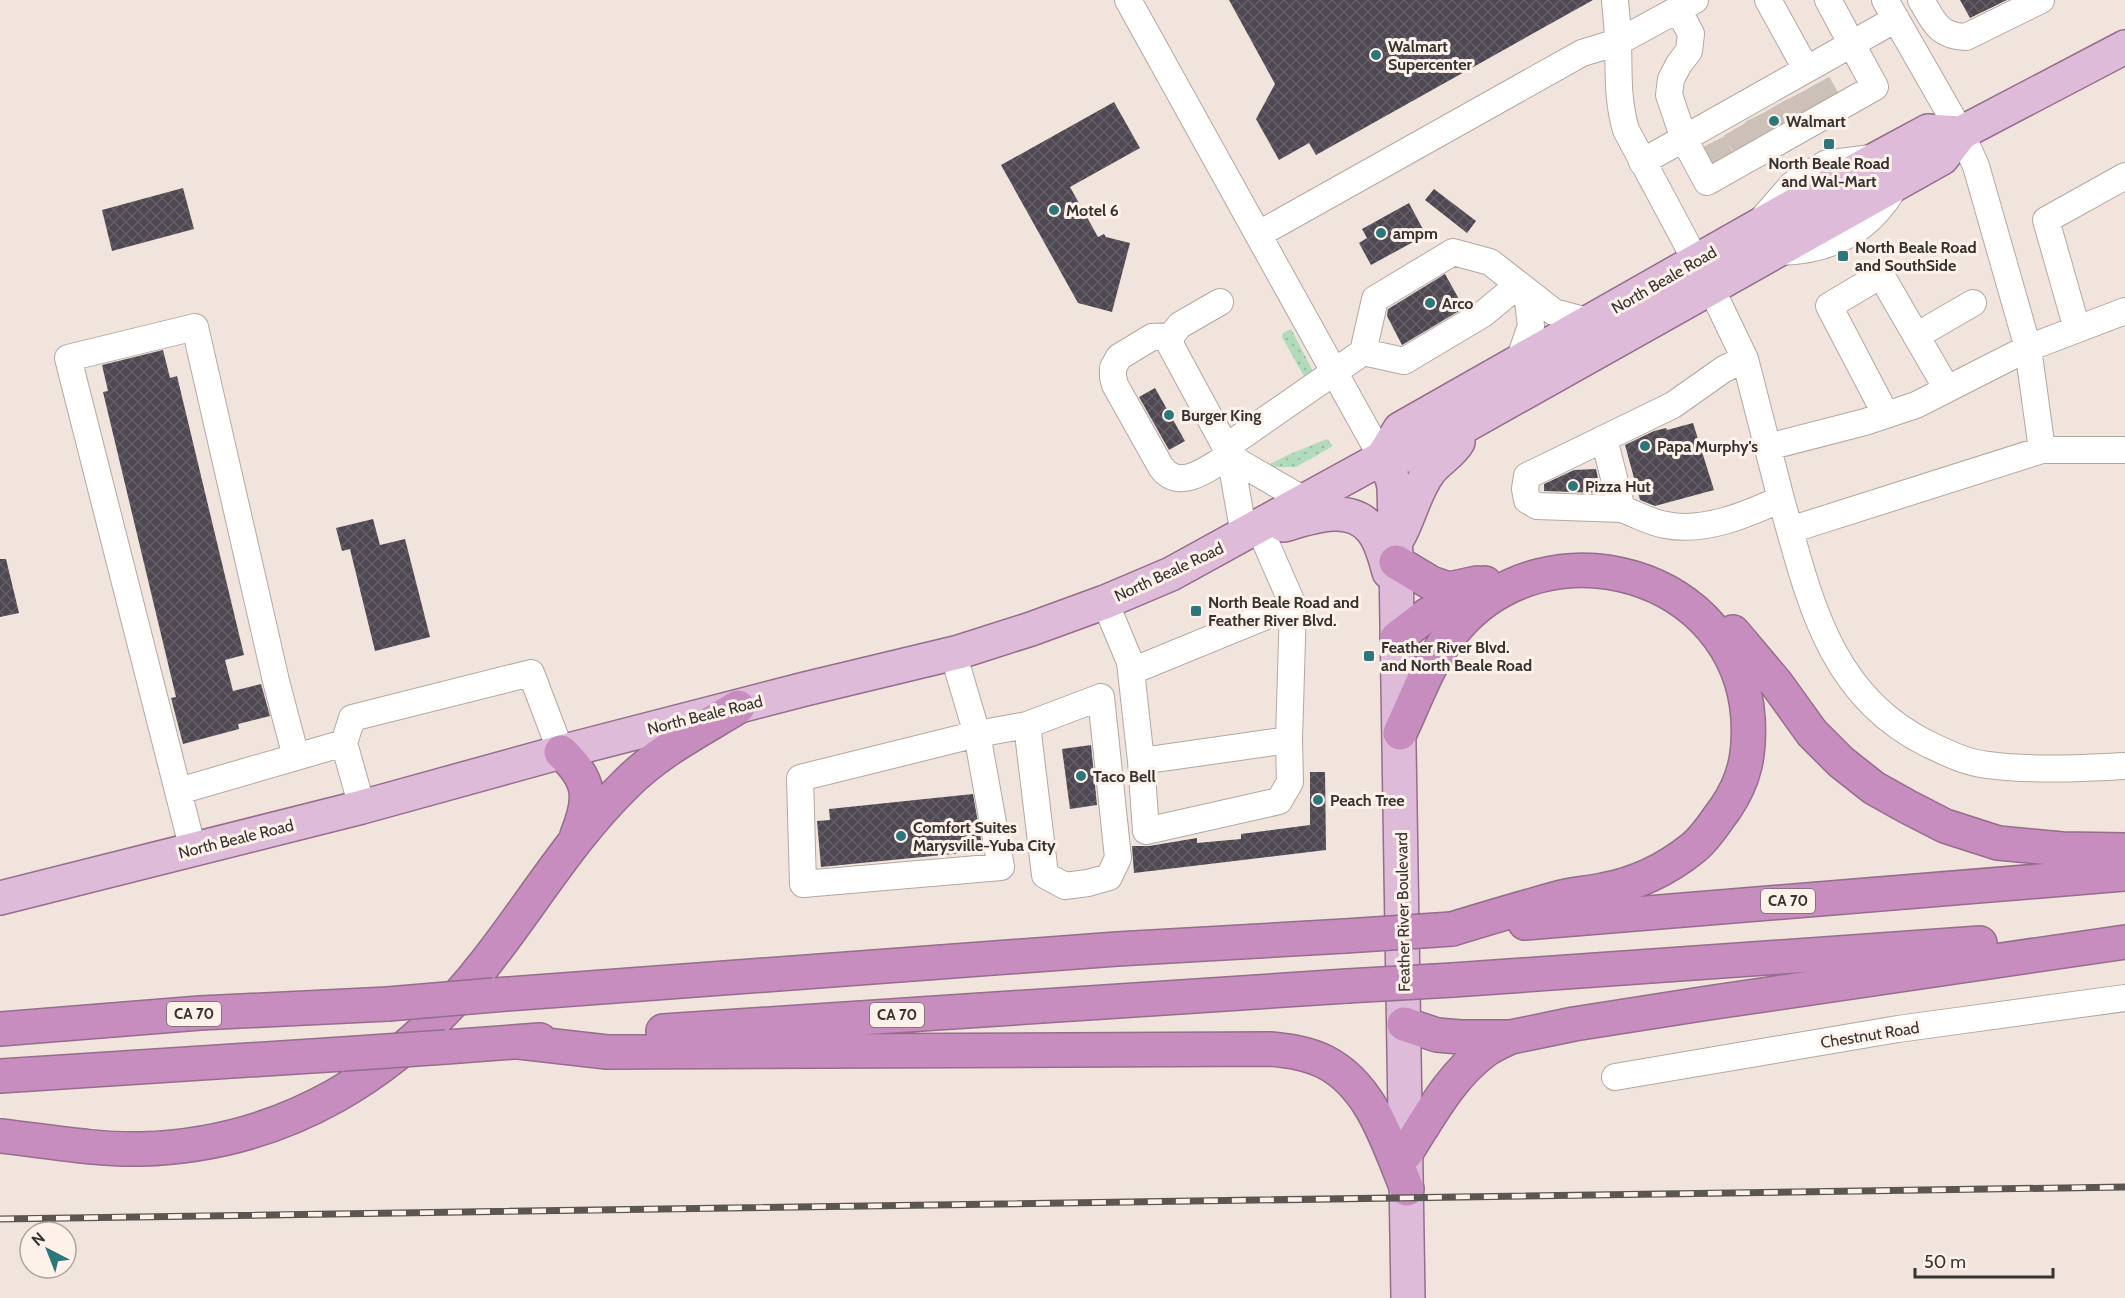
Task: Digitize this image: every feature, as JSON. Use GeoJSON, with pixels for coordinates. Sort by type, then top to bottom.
{"type":"FeatureCollection","features":[{"type":"Feature","properties":{"kind":"highway"},"geometry":{"type":"LineString","coordinates":[[1397,638],[1427,615],[1487,581],[1525,563],[1571,554],[1596,553],[1631,559],[1657,569],[1691,590],[1714,612],[1776,683],[1812,733],[1841,762],[1874,788],[1945,826],[1998,843],[2062,849],[2125,850]]}},
{"type":"Feature","properties":{"kind":"highway"},"geometry":{"type":"LineString","coordinates":[[1396,566],[1449,589],[1487,581]]}},
{"type":"Feature","properties":{"kind":"highway"},"geometry":{"type":"LineString","coordinates":[[1400,733],[1432,665],[1455,628],[1480,604],[1510,585],[1562,571],[1586,569],[1614,572],[1632,577],[1677,598],[1704,619],[1724,643],[1740,675],[1747,705],[1749,737],[1746,765],[1735,795],[1695,847],[1665,868],[1635,881],[1605,890],[1565,896],[1452,929]]}},
{"type":"Feature","properties":{"kind":"highway"},"geometry":{"type":"LineString","coordinates":[[0,1136],[141,1149],[208,1142],[260,1129],[306,1111],[348,1089],[378,1070],[433,1022],[486,962],[575,839],[625,784],[649,763],[738,707]]}},
{"type":"Feature","properties":{"kind":"highway"},"geometry":{"type":"LineString","coordinates":[[561,752],[574,765],[587,792],[588,805],[575,839]]}},
{"type":"Feature","properties":{"kind":"highway","name":"CA 70"},"geometry":{"type":"LineString","coordinates":[[0,1029],[200,1013],[388,1004],[1117,949],[1452,929],[2125,874]]}},
{"type":"Feature","properties":{"kind":"highway","name":"CA 70"},"geometry":{"type":"LineString","coordinates":[[0,1076],[2125,933]]}},
{"type":"Feature","properties":{"kind":"highway"},"geometry":{"type":"LineString","coordinates":[[1404,1024],[1437,1035],[1510,1037],[1574,1024],[2125,942]]}},
{"type":"Feature","properties":{"kind":"highway"},"geometry":{"type":"LineString","coordinates":[[1406,1153],[1446,1090],[1463,1069],[1486,1049],[1510,1037]]}},
{"type":"Feature","properties":{"kind":"highway"},"geometry":{"type":"LineString","coordinates":[[519,1042],[607,1052],[1270,1049],[1301,1053],[1325,1062],[1351,1081],[1369,1102],[1407,1189]]}},
{"type":"Feature","properties":{"kind":"main road","name":"North Beale Road"},"geometry":{"type":"LineString","coordinates":[[0,898],[362,807],[561,752],[953,653],[1031,629],[1105,602],[1171,574],[1253,533],[1383,458],[1415,454],[1468,425],[1703,274],[1887,170],[1942,158],[1961,133],[2125,47]]}},
{"type":"Feature","properties":{"kind":"main road","name":"North Beale Road"},"geometry":{"type":"LineString","coordinates":[[1383,458],[1400,429],[1591,322],[1703,274]]}},
{"type":"Feature","properties":{"kind":"main road"},"geometry":{"type":"LineString","coordinates":[[1396,566],[1405,525],[1415,498],[1429,472],[1455,447],[1468,425]]}},
{"type":"Feature","properties":{"kind":"main road","name":"Feather River Boulevard"},"geometry":{"type":"LineString","coordinates":[[1383,458],[1394,487],[1408,1298]]}},
{"type":"Feature","properties":{"kind":"main road"},"geometry":{"type":"LineString","coordinates":[[1253,533],[1309,517],[1345,514],[1357,517],[1371,529],[1396,566]]}},
{"type":"Feature","properties":{"kind":"lane"},"geometry":{"type":"LineString","coordinates":[[1128,0],[1383,458]]}},
{"type":"Feature","properties":{"kind":"lane"},"geometry":{"type":"LineString","coordinates":[[1615,0],[1618,89],[1626,130],[1703,274],[1745,359],[1801,571],[1829,645],[1844,671],[1874,708],[1906,733],[1952,756],[1986,765],[2050,770],[2125,766]]}},
{"type":"Feature","properties":{"kind":"lane"},"geometry":{"type":"LineString","coordinates":[[1768,0],[1772,117]]}},
{"type":"Feature","properties":{"kind":"lane"},"geometry":{"type":"LineString","coordinates":[[1642,162],[1684,139],[1772,117],[1875,87],[1828,0]]}},
{"type":"Feature","properties":{"kind":"lane"},"geometry":{"type":"LineString","coordinates":[[1922,0],[1936,25],[1945,34],[1966,38],[2041,0]]}},
{"type":"Feature","properties":{"kind":"lane"},"geometry":{"type":"LineString","coordinates":[[1259,234],[1582,53],[1618,42],[1687,5],[1691,34],[1689,51],[1671,79],[1669,95],[1684,139],[1707,182],[1772,117],[1890,9],[1961,133],[1976,166],[2028,348],[2042,450]]}},
{"type":"Feature","properties":{"kind":"lane"},"geometry":{"type":"LineString","coordinates":[[1765,239],[1799,252],[1824,247],[1848,236],[1887,198],[1887,170]]}},
{"type":"Feature","properties":{"kind":"lane"},"geometry":{"type":"LineString","coordinates":[[2077,329],[2046,220],[2125,176]]}},
{"type":"Feature","properties":{"kind":"lane"},"geometry":{"type":"LineString","coordinates":[[1171,336],[1152,337],[1119,357],[1113,368],[1113,377],[1115,385],[1161,467],[1170,476],[1186,478],[1195,476],[1229,453],[1363,352],[1375,300],[1453,252],[1490,262],[1554,312],[1591,322]]}},
{"type":"Feature","properties":{"kind":"lane"},"geometry":{"type":"LineString","coordinates":[[1886,415],[1829,306],[1881,275],[1947,389]]}},
{"type":"Feature","properties":{"kind":"lane"},"geometry":{"type":"LineString","coordinates":[[1363,352],[1404,361],[1523,288]]}},
{"type":"Feature","properties":{"kind":"lane"},"geometry":{"type":"LineString","coordinates":[[1518,363],[1531,326],[1523,288]]}},
{"type":"Feature","properties":{"kind":"lane"},"geometry":{"type":"LineString","coordinates":[[1105,602],[1132,671],[1146,831],[1279,801],[1290,782],[1288,741],[1293,604],[1253,533],[1229,453],[1171,346],[1171,336],[1180,325],[1220,302]]}},
{"type":"Feature","properties":{"kind":"lane"},"geometry":{"type":"LineString","coordinates":[[1916,336],[1972,303]]}},
{"type":"Feature","properties":{"kind":"lane"},"geometry":{"type":"LineString","coordinates":[[1768,447],[1916,405],[2028,348],[2125,311]]}},
{"type":"Feature","properties":{"kind":"lane"},"geometry":{"type":"LineString","coordinates":[[193,850],[68,358],[195,327],[296,757]]}},
{"type":"Feature","properties":{"kind":"lane"},"geometry":{"type":"LineString","coordinates":[[1745,359],[1725,369],[1673,405],[1527,476],[1525,489],[1527,500],[1537,506],[1622,509],[1666,525],[1701,526],[1745,515],[1781,499]]}},
{"type":"Feature","properties":{"kind":"lane"},"geometry":{"type":"LineString","coordinates":[[1604,439],[1622,509]]}},
{"type":"Feature","properties":{"kind":"lane"},"geometry":{"type":"LineString","coordinates":[[1790,530],[2042,450],[2125,450]]}},
{"type":"Feature","properties":{"kind":"lane"},"geometry":{"type":"LineString","coordinates":[[1229,453],[1306,501]]}},
{"type":"Feature","properties":{"kind":"lane"},"geometry":{"type":"LineString","coordinates":[[1132,671],[1293,604]]}},
{"type":"Feature","properties":{"kind":"lane"},"geometry":{"type":"LineString","coordinates":[[953,653],[977,734],[1001,867],[803,884],[800,778],[977,734],[1028,725],[1101,697],[1118,858],[1109,877],[1065,886],[1045,875],[1028,725]]}},
{"type":"Feature","properties":{"kind":"lane"},"geometry":{"type":"LineString","coordinates":[[362,807],[344,743],[352,718],[531,674],[561,752]]}},
{"type":"Feature","properties":{"kind":"lane"},"geometry":{"type":"LineString","coordinates":[[1141,761],[1288,741]]}},
{"type":"Feature","properties":{"kind":"lane"},"geometry":{"type":"LineString","coordinates":[[179,791],[344,743]]}},
{"type":"Feature","properties":{"kind":"lane","name":"Chestnut Road"},"geometry":{"type":"LineString","coordinates":[[1615,1077],[1898,1029],[2125,998]]}},
{"type":"Feature","properties":{"kind":"green space"},"geometry":{"type":"Polygon","coordinates":[[[1291,329],[1314,373],[1306,380],[1282,337],[1283,333],[1291,329]]]}},
{"type":"Feature","properties":{"kind":"green space"},"geometry":{"type":"Polygon","coordinates":[[[1327,439],[1333,446],[1296,467],[1263,467],[1290,454],[1327,439]]]}},
{"type":"Feature","properties":{"kind":"building","name":"Walmart Supercenter"},"geometry":{"type":"Polygon","coordinates":[[[1229,0],[1593,0],[1316,155],[1309,143],[1279,160],[1256,119],[1275,84],[1229,0]]]}},
{"type":"Feature","properties":{"kind":"building"},"geometry":{"type":"Polygon","coordinates":[[[1960,0],[2007,0],[1970,18],[1960,0]]]}},
{"type":"Feature","properties":{"kind":"building","name":"Motel 6"},"geometry":{"type":"Polygon","coordinates":[[[1114,102],[1140,148],[1070,187],[1098,237],[1104,234],[1106,237],[1130,243],[1112,312],[1078,303],[1001,165],[1114,102]]]}},
{"type":"Feature","properties":{"kind":"building"},"geometry":{"type":"Polygon","coordinates":[[[183,188],[194,229],[112,251],[102,210],[183,188]]]}},
{"type":"Feature","properties":{"kind":"building"},"geometry":{"type":"Polygon","coordinates":[[[1434,189],[1476,221],[1467,233],[1425,200],[1434,189]]]}},
{"type":"Feature","properties":{"kind":"building"},"geometry":{"type":"Polygon","coordinates":[[[1409,203],[1426,235],[1371,265],[1359,243],[1367,238],[1362,229],[1409,203]]]}},
{"type":"Feature","properties":{"kind":"building"},"geometry":{"type":"Polygon","coordinates":[[[1445,274],[1464,308],[1402,345],[1387,316],[1388,309],[1445,274]]]}},
{"type":"Feature","properties":{"kind":"building"},"geometry":{"type":"Polygon","coordinates":[[[163,350],[170,378],[177,376],[244,655],[225,660],[233,691],[261,684],[270,716],[238,724],[239,729],[183,744],[171,698],[176,697],[103,392],[108,391],[102,365],[163,350]]]}},
{"type":"Feature","properties":{"kind":"building"},"geometry":{"type":"Polygon","coordinates":[[[1155,388],[1185,441],[1169,450],[1139,397],[1155,388]]]}},
{"type":"Feature","properties":{"kind":"building"},"geometry":{"type":"Polygon","coordinates":[[[1693,423],[1714,490],[1655,506],[1640,500],[1625,445],[1654,431],[1693,423]]]}},
{"type":"Feature","properties":{"kind":"building"},"geometry":{"type":"Polygon","coordinates":[[[1596,469],[1601,493],[1544,491],[1544,484],[1574,470],[1596,469]]]}},
{"type":"Feature","properties":{"kind":"building"},"geometry":{"type":"Polygon","coordinates":[[[373,519],[380,545],[405,539],[430,637],[375,651],[350,549],[342,551],[336,528],[373,519]]]}},
{"type":"Feature","properties":{"kind":"building"},"geometry":{"type":"Polygon","coordinates":[[[0,559],[6,559],[19,613],[0,617],[0,559]]]}},
{"type":"Feature","properties":{"kind":"building"},"geometry":{"type":"Polygon","coordinates":[[[1091,745],[1097,805],[1070,809],[1062,749],[1091,745]]]}},
{"type":"Feature","properties":{"kind":"building","name":"Peach Tree"},"geometry":{"type":"Polygon","coordinates":[[[1310,772],[1325,772],[1326,850],[1134,873],[1132,846],[1149,846],[1197,838],[1197,843],[1241,839],[1241,834],[1310,825],[1310,772]]]}},
{"type":"Feature","properties":{"kind":"building","name":"Comfort Suites Marysville-Yuba City"},"geometry":{"type":"Polygon","coordinates":[[[973,794],[983,851],[821,867],[817,821],[830,820],[829,809],[973,794]]]}},
{"type":"Feature","properties":{"kind":"tunnel"},"geometry":{"type":"LineString","coordinates":[[1818,83],[1828,101]]}},
{"type":"Feature","properties":{"kind":"tunnel"},"geometry":{"type":"LineString","coordinates":[[1798,94],[1808,113]]}},
{"type":"Feature","properties":{"kind":"tunnel"},"geometry":{"type":"LineString","coordinates":[[1777,105],[1788,124]]}},
{"type":"Feature","properties":{"kind":"tunnel"},"geometry":{"type":"LineString","coordinates":[[1757,116],[1767,136]]}},
{"type":"Feature","properties":{"kind":"tunnel"},"geometry":{"type":"LineString","coordinates":[[1735,129],[1746,148]]}},
{"type":"Feature","properties":{"kind":"tunnel"},"geometry":{"type":"LineString","coordinates":[[1713,142],[1722,160]]}},
{"type":"Feature","properties":{"kind":"railway"},"geometry":{"type":"LineString","coordinates":[[0,1219],[2125,1187]]}},
{"type":"Feature","properties":{"kind":"place","name":"Walmart Supercenter"},"geometry":{"type":"Point","coordinates":[1376,55]}},
{"type":"Feature","properties":{"kind":"place","name":"Walmart"},"geometry":{"type":"Point","coordinates":[1774,121]}},
{"type":"Feature","properties":{"kind":"place","name":"North Beale Road and Wal-Mart"},"geometry":{"type":"Point","coordinates":[1829,144]}},
{"type":"Feature","properties":{"kind":"place","name":"Motel 6"},"geometry":{"type":"Point","coordinates":[1054,210]}},
{"type":"Feature","properties":{"kind":"place","name":"ampm"},"geometry":{"type":"Point","coordinates":[1381,233]}},
{"type":"Feature","properties":{"kind":"place","name":"North Beale Road and SouthSide"},"geometry":{"type":"Point","coordinates":[1843,256]}},
{"type":"Feature","properties":{"kind":"place","name":"Arco"},"geometry":{"type":"Point","coordinates":[1430,303]}},
{"type":"Feature","properties":{"kind":"place","name":"Burger King"},"geometry":{"type":"Point","coordinates":[1169,415]}},
{"type":"Feature","properties":{"kind":"place","name":"Papa Murphy's"},"geometry":{"type":"Point","coordinates":[1645,446]}},
{"type":"Feature","properties":{"kind":"place","name":"Pizza Hut"},"geometry":{"type":"Point","coordinates":[1573,486]}},
{"type":"Feature","properties":{"kind":"place","name":"North Beale Road and Feather River Blvd."},"geometry":{"type":"Point","coordinates":[1196,611]}},
{"type":"Feature","properties":{"kind":"place","name":"Feather River Blvd. and North Beale Road"},"geometry":{"type":"Point","coordinates":[1369,656]}},
{"type":"Feature","properties":{"kind":"place","name":"Taco Bell"},"geometry":{"type":"Point","coordinates":[1081,776]}},
{"type":"Feature","properties":{"kind":"place","name":"Peach Tree"},"geometry":{"type":"Point","coordinates":[1318,800]}},
{"type":"Feature","properties":{"kind":"place","name":"Comfort Suites Marysville-Yuba City"},"geometry":{"type":"Point","coordinates":[901,836]}}]}
